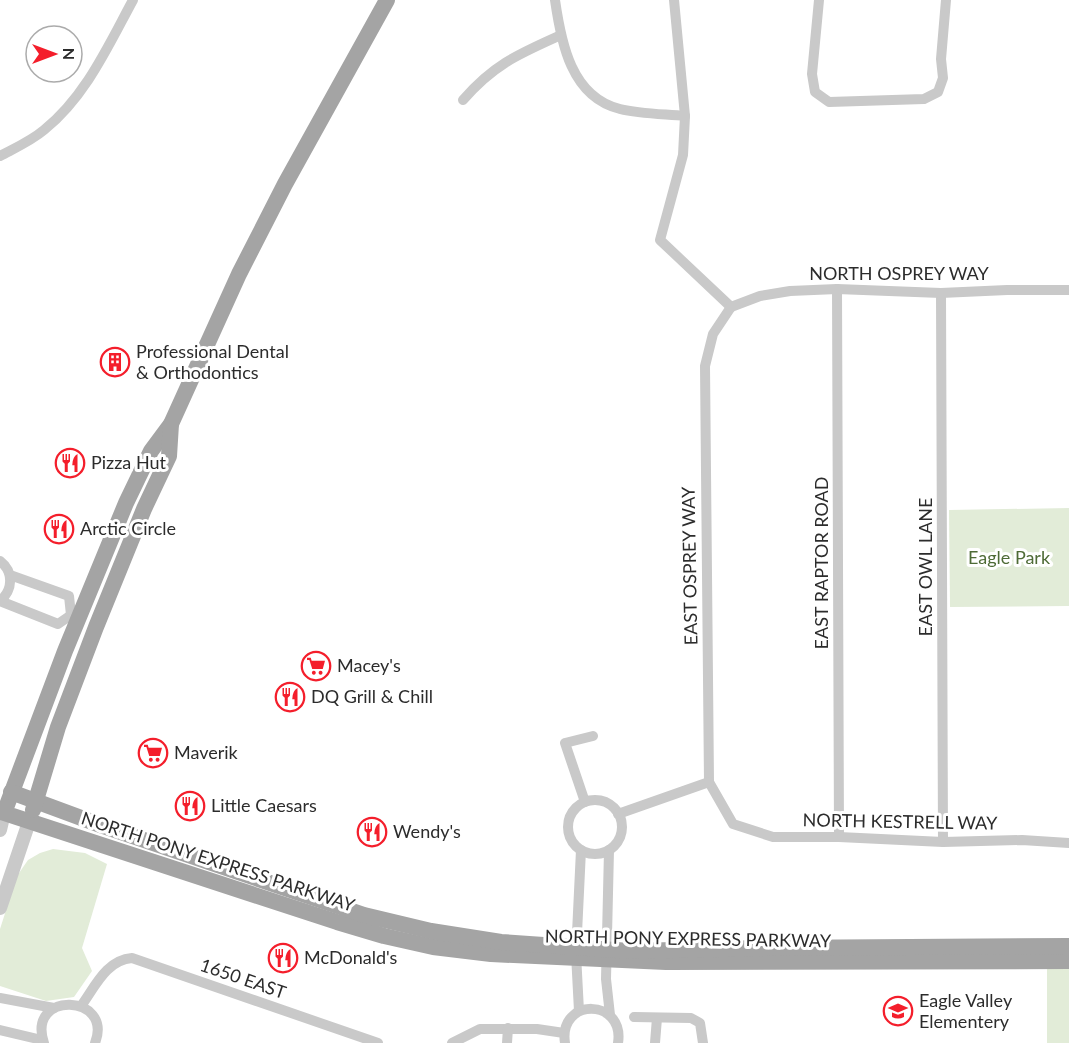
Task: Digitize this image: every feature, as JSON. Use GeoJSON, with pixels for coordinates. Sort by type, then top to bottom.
{"type":"FeatureCollection","features":[{"type":"Feature","properties":{"kind":"main road"},"geometry":{"type":"LineString","coordinates":[[2,821],[75,617],[130,493],[150,451],[171,424],[239,274],[275,203],[387,0]]}},
{"type":"Feature","properties":{"kind":"main road"},"geometry":{"type":"LineString","coordinates":[[29,822],[58,727],[96,627],[144,509],[169,456],[171,424]]}},
{"type":"Feature","properties":{"kind":"main road","name":"NORTH PONY EXPRESS PARKWAY"},"geometry":{"type":"LineString","coordinates":[[11,792],[103,826],[364,915],[431,931],[576,953]]}},
{"type":"Feature","properties":{"kind":"main road","name":"NORTH PONY EXPRESS PARKWAY"},"geometry":{"type":"LineString","coordinates":[[2,821],[29,822],[384,936],[433,947],[490,954],[576,953],[666,962],[1069,961]]}},
{"type":"Feature","properties":{"kind":"main road","name":"NORTH PONY EXPRESS PARKWAY"},"geometry":{"type":"LineString","coordinates":[[606,955],[655,951],[766,948],[1069,946]]}},
{"type":"Feature","properties":{"kind":"street"},"geometry":{"type":"LineString","coordinates":[[0,156],[44,130],[68,107],[88,81],[133,0]]}},
{"type":"Feature","properties":{"kind":"street"},"geometry":{"type":"LineString","coordinates":[[555,0],[568,59],[580,84],[600,100],[619,109],[685,116]]}},
{"type":"Feature","properties":{"kind":"street"},"geometry":{"type":"LineString","coordinates":[[674,0],[685,116],[683,155],[660,240],[731,307]]}},
{"type":"Feature","properties":{"kind":"street"},"geometry":{"type":"LineString","coordinates":[[819,0],[812,75],[815,92],[830,102],[924,99],[938,92],[943,78],[941,59],[946,0]]}},
{"type":"Feature","properties":{"kind":"street"},"geometry":{"type":"LineString","coordinates":[[463,100],[480,80],[499,65],[561,35]]}},
{"type":"Feature","properties":{"kind":"street","name":"NORTH OSPREY WAY"},"geometry":{"type":"LineString","coordinates":[[731,307],[770,294],[790,291],[837,289],[941,293],[1069,290]]}},
{"type":"Feature","properties":{"kind":"street","name":"EAST RAPTOR ROAD"},"geometry":{"type":"LineString","coordinates":[[837,289],[839,837]]}},
{"type":"Feature","properties":{"kind":"street","name":"EAST OWL LANE"},"geometry":{"type":"LineString","coordinates":[[941,293],[943,842]]}},
{"type":"Feature","properties":{"kind":"street","name":"EAST OSPREY WAY"},"geometry":{"type":"LineString","coordinates":[[731,307],[713,334],[705,366],[709,782],[733,824]]}},
{"type":"Feature","properties":{"kind":"street"},"geometry":{"type":"LineString","coordinates":[[0,561],[10,575],[9,591],[0,601],[58,624],[75,617],[96,627]]}},
{"type":"Feature","properties":{"kind":"street"},"geometry":{"type":"LineString","coordinates":[[10,575],[69,596],[75,617]]}},
{"type":"Feature","properties":{"kind":"street"},"geometry":{"type":"LineString","coordinates":[[585,802],[565,743],[593,736]]}},
{"type":"Feature","properties":{"kind":"street"},"geometry":{"type":"LineString","coordinates":[[618,814],[709,782]]}},
{"type":"Feature","properties":{"kind":"street"},"geometry":{"type":"LineString","coordinates":[[596,800],[606,803],[618,814],[621,821],[621,833],[609,850],[594,854],[581,850],[572,841],[568,827],[573,812],[585,802],[596,800]]}},
{"type":"Feature","properties":{"kind":"street"},"geometry":{"type":"LineString","coordinates":[[0,908],[29,822]]}},
{"type":"Feature","properties":{"kind":"street","name":"NORTH KESTRELL WAY"},"geometry":{"type":"LineString","coordinates":[[733,824],[773,837],[839,837],[943,842],[1022,840],[1069,843]]}},
{"type":"Feature","properties":{"kind":"street"},"geometry":{"type":"LineString","coordinates":[[579,1011],[576,953],[581,850]]}},
{"type":"Feature","properties":{"kind":"street"},"geometry":{"type":"LineString","coordinates":[[609,850],[606,955],[610,1015],[618,1028],[618,1043]]}},
{"type":"Feature","properties":{"kind":"street","name":"1650 EAST"},"geometry":{"type":"LineString","coordinates":[[81,1006],[109,966],[120,959],[132,958],[378,1043]]}},
{"type":"Feature","properties":{"kind":"street"},"geometry":{"type":"LineString","coordinates":[[0,998],[54,1008],[68,1004],[81,1006],[95,1020],[98,1042]]}},
{"type":"Feature","properties":{"kind":"street"},"geometry":{"type":"LineString","coordinates":[[0,1030],[43,1042],[43,1022],[54,1008]]}},
{"type":"Feature","properties":{"kind":"street"},"geometry":{"type":"LineString","coordinates":[[452,1043],[480,1029],[537,1029],[565,1038],[569,1020],[579,1011],[595,1009],[610,1015]]}},
{"type":"Feature","properties":{"kind":"street"},"geometry":{"type":"LineString","coordinates":[[634,1017],[691,1018],[700,1023],[703,1043]]}},
{"type":"Feature","properties":{"kind":"street"},"geometry":{"type":"LineString","coordinates":[[655,1043],[657,1018]]}},
{"type":"Feature","properties":{"kind":"street"},"geometry":{"type":"LineString","coordinates":[[507,1043],[508,1028]]}},
{"type":"Feature","properties":{"kind":"green space","name":"Eagle Park"},"geometry":{"type":"Polygon","coordinates":[[[1069,508],[1069,606],[950,607],[949,510],[1069,508]]]}},
{"type":"Feature","properties":{"kind":"green space"},"geometry":{"type":"Polygon","coordinates":[[[53,849],[85,853],[107,864],[82,948],[92,971],[74,997],[46,1001],[0,986],[0,929],[17,876],[28,860],[53,849]]]}},
{"type":"Feature","properties":{"kind":"green space"},"geometry":{"type":"Polygon","coordinates":[[[1047,966],[1069,966],[1069,1043],[1047,1043],[1047,966]]]}},
{"type":"Feature","properties":{"kind":"place","name":"Professional Dental & Orthodontics"},"geometry":{"type":"Point","coordinates":[115,362]}},
{"type":"Feature","properties":{"kind":"place","name":"Pizza Hut"},"geometry":{"type":"Point","coordinates":[70,463]}},
{"type":"Feature","properties":{"kind":"place","name":"Arctic Circle"},"geometry":{"type":"Point","coordinates":[59,529]}},
{"type":"Feature","properties":{"kind":"place","name":"Macey's"},"geometry":{"type":"Point","coordinates":[316,666]}},
{"type":"Feature","properties":{"kind":"place","name":"DQ Grill & Chill"},"geometry":{"type":"Point","coordinates":[290,697]}},
{"type":"Feature","properties":{"kind":"place","name":"Maverik"},"geometry":{"type":"Point","coordinates":[153,753]}},
{"type":"Feature","properties":{"kind":"place","name":"Little Caesars"},"geometry":{"type":"Point","coordinates":[190,806]}},
{"type":"Feature","properties":{"kind":"place","name":"Wendy's"},"geometry":{"type":"Point","coordinates":[372,832]}},
{"type":"Feature","properties":{"kind":"place","name":"McDonald's"},"geometry":{"type":"Point","coordinates":[283,958]}},
{"type":"Feature","properties":{"kind":"place","name":"Eagle Valley Elementery"},"geometry":{"type":"Point","coordinates":[898,1011]}}]}
